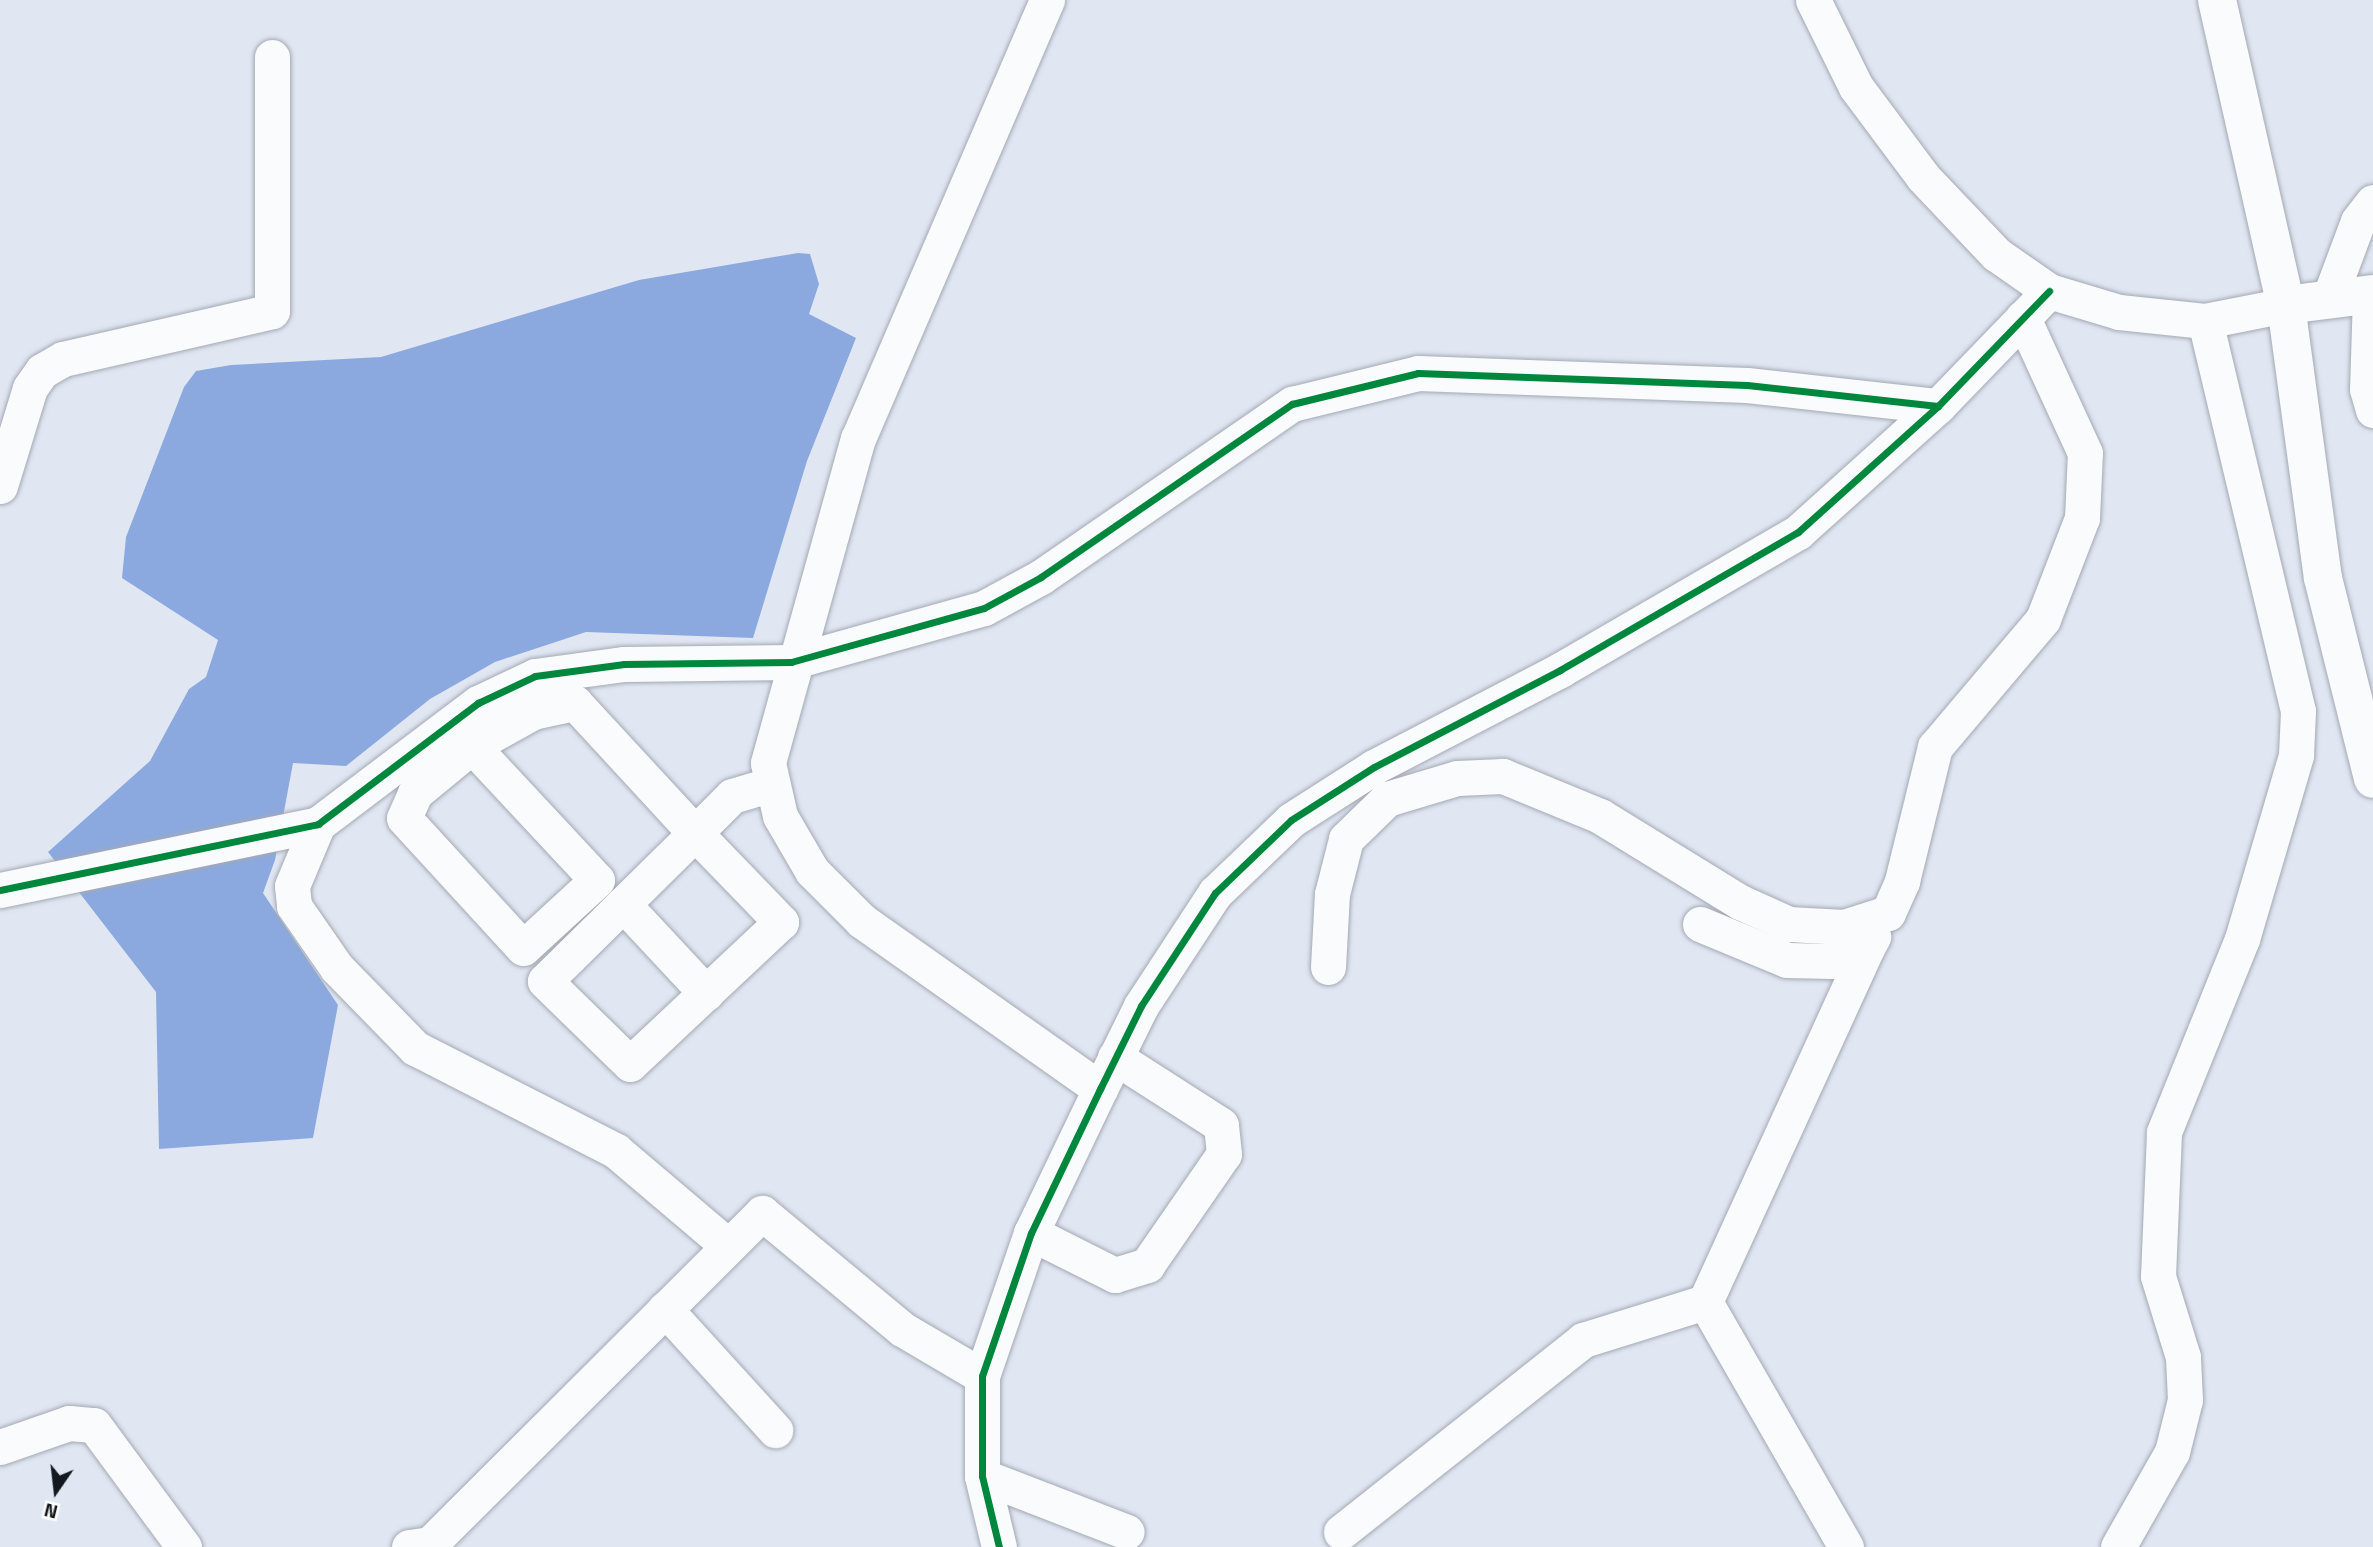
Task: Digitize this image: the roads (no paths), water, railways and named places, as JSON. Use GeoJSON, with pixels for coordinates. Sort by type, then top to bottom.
{"type":"FeatureCollection","features":[{"type":"Feature","properties":{"kind":"street"},"geometry":{"type":"LineString","coordinates":[[1047,0],[858,438],[791,662],[768,762],[780,816],[812,871],[862,921],[1100,1089]]}},
{"type":"Feature","properties":{"kind":"street"},"geometry":{"type":"LineString","coordinates":[[1813,0],[1856,87],[1923,177],[1996,254],[2049,291],[2119,312],[2205,321],[2330,296],[2371,295],[2367,389],[2373,410]]}},
{"type":"Feature","properties":{"kind":"street"},"geometry":{"type":"LineString","coordinates":[[2217,0],[2286,304],[2323,578],[2373,779]]}},
{"type":"Feature","properties":{"kind":"street"},"geometry":{"type":"LineString","coordinates":[[0,486],[30,388],[42,371],[63,359],[272,311],[272,57]]}},
{"type":"Feature","properties":{"kind":"street"},"geometry":{"type":"LineString","coordinates":[[2330,296],[2358,220],[2373,202]]}},
{"type":"Feature","properties":{"kind":"street"},"geometry":{"type":"LineString","coordinates":[[999,1547],[982,1476],[982,1376],[1031,1233],[1115,1057],[1215,893],[1291,820],[1437,734],[1798,532],[1938,406],[2049,291]]}},
{"type":"Feature","properties":{"kind":"street"},"geometry":{"type":"LineString","coordinates":[[1341,1532],[1583,1340],[1705,1302],[1867,948],[1888,913],[1902,881],[1935,747],[2043,619],[2082,518],[2085,453],[2023,318]]}},
{"type":"Feature","properties":{"kind":"street"},"geometry":{"type":"LineString","coordinates":[[2118,1547],[2172,1452],[2185,1400],[2183,1357],[2158,1276],[2164,1132],[2242,939],[2296,755],[2298,710],[2205,321]]}},
{"type":"Feature","properties":{"kind":"street"},"geometry":{"type":"LineString","coordinates":[[0,891],[307,826],[478,703],[535,676],[624,664],[791,662],[984,608],[1041,576],[1292,404],[1418,373],[1747,385],[1938,406]]}},
{"type":"Feature","properties":{"kind":"street"},"geometry":{"type":"LineString","coordinates":[[472,746],[597,880],[523,948],[404,818],[415,793],[472,746],[533,712],[575,703],[695,833],[781,922],[630,1064],[545,981],[695,833],[732,796],[772,783]]}},
{"type":"Feature","properties":{"kind":"street"},"geometry":{"type":"LineString","coordinates":[[1437,734],[1503,776],[1600,816],[1740,902],[1789,924],[1844,928],[1888,913]]}},
{"type":"Feature","properties":{"kind":"street"},"geometry":{"type":"LineString","coordinates":[[1328,967],[1332,894],[1346,839],[1387,799],[1457,778],[1503,776]]}},
{"type":"Feature","properties":{"kind":"street"},"geometry":{"type":"LineString","coordinates":[[307,826],[292,886],[294,906],[337,968],[415,1048],[616,1152],[729,1246]]}},
{"type":"Feature","properties":{"kind":"street"},"geometry":{"type":"LineString","coordinates":[[623,904],[706,993]]}},
{"type":"Feature","properties":{"kind":"street"},"geometry":{"type":"LineString","coordinates":[[1700,924],[1787,960],[1832,961],[1867,948]]}},
{"type":"Feature","properties":{"kind":"street"},"geometry":{"type":"LineString","coordinates":[[1031,1233],[1115,1275],[1147,1265],[1224,1154],[1220,1125],[1115,1057]]}},
{"type":"Feature","properties":{"kind":"street"},"geometry":{"type":"LineString","coordinates":[[409,1547],[429,1544],[762,1213],[902,1329],[982,1376]]}},
{"type":"Feature","properties":{"kind":"street"},"geometry":{"type":"LineString","coordinates":[[1705,1302],[1846,1547]]}},
{"type":"Feature","properties":{"kind":"street"},"geometry":{"type":"LineString","coordinates":[[665,1309],[775,1430]]}},
{"type":"Feature","properties":{"kind":"street"},"geometry":{"type":"LineString","coordinates":[[0,1447],[69,1423],[94,1425],[145,1503],[184,1547]]}},
{"type":"Feature","properties":{"kind":"street"},"geometry":{"type":"LineString","coordinates":[[982,1476],[1127,1532]]}},
{"type":"Feature","properties":{"kind":"water"},"geometry":{"type":"Polygon","coordinates":[[[798,253],[810,254],[819,284],[809,314],[856,338],[807,461],[753,638],[586,632],[495,662],[430,699],[346,766],[293,763],[275,860],[263,893],[338,1005],[313,1138],[159,1149],[156,992],[48,852],[150,761],[189,689],[206,677],[218,640],[122,578],[126,537],[184,387],[196,371],[231,365],[381,357],[639,280],[798,253]]]}}]}
